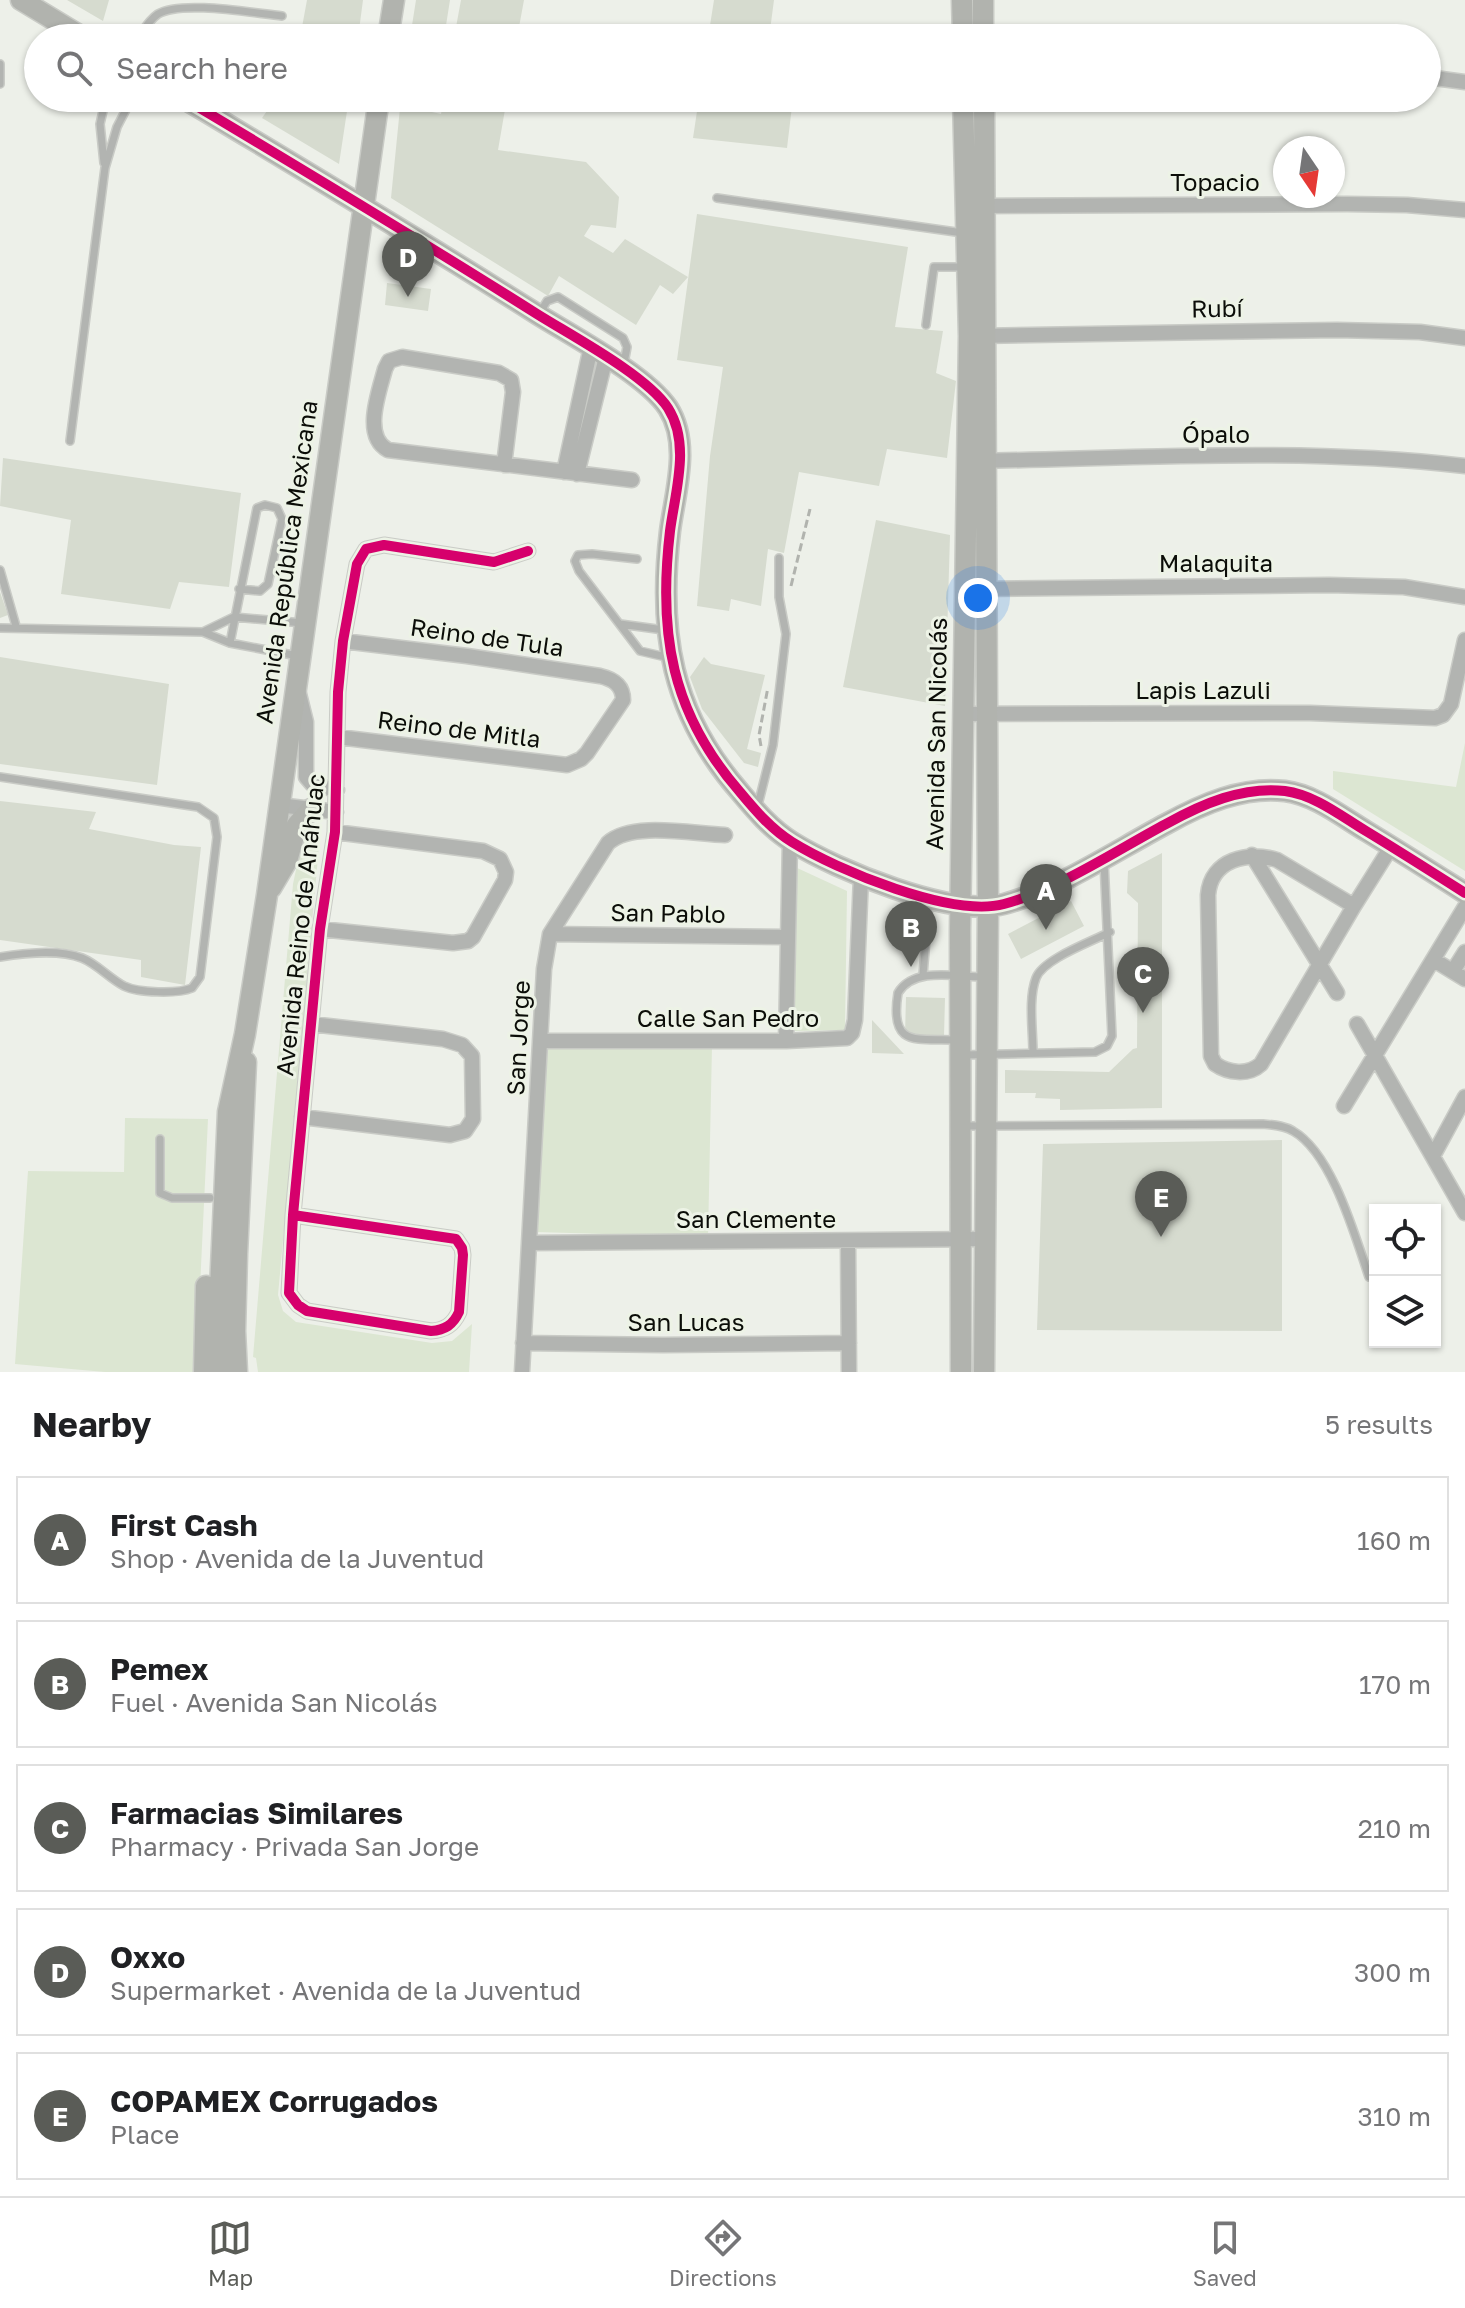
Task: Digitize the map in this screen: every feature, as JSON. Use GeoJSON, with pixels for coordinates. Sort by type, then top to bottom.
{"type":"FeatureCollection","features":[{"type":"Feature","properties":{"kind":"street"},"geometry":{"type":"LineString","coordinates":[[21,0],[61,24]]}},
{"type":"Feature","properties":{"kind":"street"},"geometry":{"type":"LineString","coordinates":[[390,24],[394,0]]}},
{"type":"Feature","properties":{"kind":"street"},"geometry":{"type":"LineString","coordinates":[[962,0],[963,24]]}},
{"type":"Feature","properties":{"kind":"street"},"geometry":{"type":"LineString","coordinates":[[971,0],[971,24]]}},
{"type":"Feature","properties":{"kind":"street"},"geometry":{"type":"LineString","coordinates":[[983,0],[983,24]]}},
{"type":"Feature","properties":{"kind":"street"},"geometry":{"type":"LineString","coordinates":[[1441,79],[1465,82]]}},
{"type":"Feature","properties":{"kind":"street"},"geometry":{"type":"LineString","coordinates":[[207,112],[539,315],[652,389],[665,403],[673,416],[680,444],[670,537],[666,630],[678,690],[702,740],[724,774],[756,811],[790,840],[861,877],[929,898],[988,907],[1044,888],[1195,808],[1225,797],[1268,790],[1289,791],[1306,797],[1465,893]]}},
{"type":"Feature","properties":{"kind":"street","name":"Avenida República Mexicana"},"geometry":{"type":"LineString","coordinates":[[221,1372],[219,1312],[245,1034],[377,112]]}},
{"type":"Feature","properties":{"kind":"street","name":"Avenida San Nicolás"},"geometry":{"type":"LineString","coordinates":[[961,1372],[963,714],[975,589],[977,336],[977,234],[964,112]]}},
{"type":"Feature","properties":{"kind":"street","name":"Avenida San Nicolás"},"geometry":{"type":"LineString","coordinates":[[974,206],[983,112]]}},
{"type":"Feature","properties":{"kind":"street","name":"Topacio"},"geometry":{"type":"LineString","coordinates":[[974,206],[1347,204],[1465,210]]}},
{"type":"Feature","properties":{"kind":"street","name":"Avenida San Nicolás"},"geometry":{"type":"LineString","coordinates":[[977,234],[968,267],[977,336]]}},
{"type":"Feature","properties":{"kind":"street","name":"Rubí"},"geometry":{"type":"LineString","coordinates":[[977,336],[1337,330],[1420,332],[1465,338]]}},
{"type":"Feature","properties":{"kind":"street"},"geometry":{"type":"LineString","coordinates":[[504,465],[513,392],[511,380],[499,373],[402,357],[389,361],[374,424],[374,433],[381,446],[388,450],[504,465],[632,480]]}},
{"type":"Feature","properties":{"kind":"street"},"geometry":{"type":"LineString","coordinates":[[570,473],[606,358]]}},
{"type":"Feature","properties":{"kind":"street","name":"Ópalo"},"geometry":{"type":"LineString","coordinates":[[976,461],[1311,457],[1405,459],[1465,466]]}},
{"type":"Feature","properties":{"kind":"street","name":"Avenida Reino de Anáhuac"},"geometry":{"type":"LineString","coordinates":[[293,1215],[449,1236],[460,1243],[463,1255],[459,1312],[451,1325],[431,1331],[307,1311],[289,1293],[293,1215],[320,929],[335,832],[338,692],[343,641],[357,564],[366,549],[384,545],[494,562],[528,551]]}},
{"type":"Feature","properties":{"kind":"street","name":"Malaquita"},"geometry":{"type":"LineString","coordinates":[[975,589],[1329,585],[1404,587],[1465,597]]}},
{"type":"Feature","properties":{"kind":"street","name":"Avenida San Nicolás"},"geometry":{"type":"LineString","coordinates":[[975,589],[985,713],[988,907],[984,1054],[984,1372]]}},
{"type":"Feature","properties":{"kind":"street","name":"Lapis Lazuli"},"geometry":{"type":"LineString","coordinates":[[963,714],[1295,713],[1426,718],[1443,715],[1451,704],[1465,640]]}},
{"type":"Feature","properties":{"kind":"street","name":"Reino de Tula"},"geometry":{"type":"LineString","coordinates":[[343,641],[467,656],[600,676],[614,681],[623,695],[620,707],[587,753],[574,763]]}},
{"type":"Feature","properties":{"kind":"street","name":"Avenida Reino de Anáhuac"},"geometry":{"type":"LineString","coordinates":[[296,685],[306,722],[306,777],[312,784],[337,790]]}},
{"type":"Feature","properties":{"kind":"street","name":"Reino de Mitla"},"geometry":{"type":"LineString","coordinates":[[338,737],[557,765],[574,763]]}},
{"type":"Feature","properties":{"kind":"street","name":"Avenida Reino de Anáhuac"},"geometry":{"type":"LineString","coordinates":[[279,805],[336,812]]}},
{"type":"Feature","properties":{"kind":"street"},"geometry":{"type":"LineString","coordinates":[[267,895],[287,861],[297,825],[311,809]]}},
{"type":"Feature","properties":{"kind":"street","name":"San Jorge"},"geometry":{"type":"LineString","coordinates":[[522,1372],[544,969],[550,934],[615,836],[643,831],[725,835]]}},
{"type":"Feature","properties":{"kind":"street"},"geometry":{"type":"LineString","coordinates":[[320,929],[453,943],[468,941],[477,932],[505,880],[506,872],[500,859],[483,851],[335,832]]}},
{"type":"Feature","properties":{"kind":"street"},"geometry":{"type":"LineString","coordinates":[[786,1041],[790,840]]}},
{"type":"Feature","properties":{"kind":"street"},"geometry":{"type":"LineString","coordinates":[[1354,906],[1277,860],[1252,855],[1231,861],[1217,871],[1209,885],[1211,1056],[1215,1064],[1242,1072],[1261,1064],[1391,847]]}},
{"type":"Feature","properties":{"kind":"street"},"geometry":{"type":"LineString","coordinates":[[1252,855],[1337,993]]}},
{"type":"Feature","properties":{"kind":"street","name":"Calle San Pedro"},"geometry":{"type":"LineString","coordinates":[[541,1041],[786,1041],[847,1038],[855,1027],[861,877]]}},
{"type":"Feature","properties":{"kind":"street"},"geometry":{"type":"LineString","coordinates":[[1344,1106],[1465,907]]}},
{"type":"Feature","properties":{"kind":"street","name":"San Pablo"},"geometry":{"type":"LineString","coordinates":[[550,934],[786,937]]}},
{"type":"Feature","properties":{"kind":"street"},"geometry":{"type":"LineString","coordinates":[[1434,960],[1459,975],[1465,952]]}},
{"type":"Feature","properties":{"kind":"street"},"geometry":{"type":"LineString","coordinates":[[302,1117],[450,1135],[465,1131],[473,1119],[473,1061],[469,1050],[462,1045],[443,1039],[311,1024]]}},
{"type":"Feature","properties":{"kind":"street"},"geometry":{"type":"LineString","coordinates":[[1357,1024],[1465,1213]]}},
{"type":"Feature","properties":{"kind":"street","name":"Avenida República Mexicana"},"geometry":{"type":"LineString","coordinates":[[204,1372],[210,1198],[218,1112],[240,1076]]}},
{"type":"Feature","properties":{"kind":"street","name":"Avenida República Mexicana"},"geometry":{"type":"LineString","coordinates":[[240,1076],[253,1124],[246,1329],[249,1372]]}},
{"type":"Feature","properties":{"kind":"street"},"geometry":{"type":"LineString","coordinates":[[1433,1156],[1465,1097]]}},
{"type":"Feature","properties":{"kind":"street","name":"Avenida República Mexicana"},"geometry":{"type":"LineString","coordinates":[[236,1114],[237,1372]]}},
{"type":"Feature","properties":{"kind":"street","name":"San Clemente"},"geometry":{"type":"LineString","coordinates":[[529,1243],[984,1239]]}},
{"type":"Feature","properties":{"kind":"street"},"geometry":{"type":"LineString","coordinates":[[848,1241],[849,1372]]}},
{"type":"Feature","properties":{"kind":"street","name":"San Lucas"},"geometry":{"type":"LineString","coordinates":[[523,1343],[849,1343]]}},
{"type":"Feature","properties":{"kind":"lane"},"geometry":{"type":"LineString","coordinates":[[149,24],[159,12],[171,7],[207,7],[282,16]]}},
{"type":"Feature","properties":{"kind":"lane"},"geometry":{"type":"LineString","coordinates":[[0,64],[0,84]]}},
{"type":"Feature","properties":{"kind":"lane"},"geometry":{"type":"LineString","coordinates":[[103,112],[100,124],[105,168]]}},
{"type":"Feature","properties":{"kind":"lane"},"geometry":{"type":"LineString","coordinates":[[70,441],[105,168],[125,112]]}},
{"type":"Feature","properties":{"kind":"lane"},"geometry":{"type":"LineString","coordinates":[[717,198],[977,234]]}},
{"type":"Feature","properties":{"kind":"lane"},"geometry":{"type":"LineString","coordinates":[[926,325],[934,267],[968,267]]}},
{"type":"Feature","properties":{"kind":"lane"},"geometry":{"type":"LineString","coordinates":[[539,315],[547,301],[558,297],[610,330],[626,343],[627,351],[606,358]]}},
{"type":"Feature","properties":{"kind":"lane"},"geometry":{"type":"LineString","coordinates":[[230,643],[239,589],[257,508],[265,505],[277,508],[282,519],[268,584],[260,591],[239,589]]}},
{"type":"Feature","properties":{"kind":"lane"},"geometry":{"type":"LineString","coordinates":[[637,559],[586,553],[576,558],[579,571],[640,651],[670,658]]}},
{"type":"Feature","properties":{"kind":"lane"},"geometry":{"type":"LineString","coordinates":[[756,811],[773,745],[786,634],[779,586],[779,558]]}},
{"type":"Feature","properties":{"kind":"lane"},"geometry":{"type":"LineString","coordinates":[[0,570],[16,626]]}},
{"type":"Feature","properties":{"kind":"lane"},"geometry":{"type":"LineString","coordinates":[[203,632],[234,617],[303,623]]}},
{"type":"Feature","properties":{"kind":"lane"},"geometry":{"type":"LineString","coordinates":[[620,624],[666,630]]}},
{"type":"Feature","properties":{"kind":"lane"},"geometry":{"type":"LineString","coordinates":[[0,628],[203,632],[230,643],[299,656]]}},
{"type":"Feature","properties":{"kind":"lane"},"geometry":{"type":"LineString","coordinates":[[0,777],[198,807],[214,818],[217,837],[200,977],[192,988],[175,992],[132,989],[92,963],[70,955],[37,953],[0,957]]}},
{"type":"Feature","properties":{"kind":"lane"},"geometry":{"type":"LineString","coordinates":[[986,978],[923,975],[911,981],[898,993],[899,1031],[914,1039],[984,1054],[1095,1052],[1110,1042],[1110,932],[1104,857]]}},
{"type":"Feature","properties":{"kind":"lane"},"geometry":{"type":"LineString","coordinates":[[923,975],[929,898]]}},
{"type":"Feature","properties":{"kind":"lane"},"geometry":{"type":"LineString","coordinates":[[1033,1053],[1036,975],[1049,963],[1110,932]]}},
{"type":"Feature","properties":{"kind":"lane"},"geometry":{"type":"LineString","coordinates":[[961,1126],[1263,1124],[1294,1131],[1309,1145],[1338,1192],[1369,1277]]}},
{"type":"Feature","properties":{"kind":"lane"},"geometry":{"type":"LineString","coordinates":[[160,1139],[160,1193],[172,1198],[210,1198]]}},
{"type":"Feature","properties":{"kind":"path"},"geometry":{"type":"LineString","coordinates":[[784,616],[810,509]]}},
{"type":"Feature","properties":{"kind":"path"},"geometry":{"type":"LineString","coordinates":[[762,753],[759,735],[768,685]]}},
{"type":"Feature","properties":{"kind":"green space"},"geometry":{"type":"Polygon","coordinates":[[[1465,743],[1465,871],[1333,789],[1333,771],[1456,787],[1465,743]]]}},
{"type":"Feature","properties":{"kind":"green space"},"geometry":{"type":"Polygon","coordinates":[[[314,823],[321,824],[278,1295],[283,1311],[296,1322],[432,1343],[452,1341],[472,1324],[469,1372],[258,1372],[256,1358],[253,1357],[293,884],[304,832],[314,823]]]}},
{"type":"Feature","properties":{"kind":"green space"},"geometry":{"type":"Polygon","coordinates":[[[795,867],[847,891],[845,1030],[795,1031],[795,867]]]}},
{"type":"Feature","properties":{"kind":"green space"},"geometry":{"type":"Polygon","coordinates":[[[712,1046],[708,1237],[536,1232],[545,1048],[712,1046]]]}},
{"type":"Feature","properties":{"kind":"green space"},"geometry":{"type":"Polygon","coordinates":[[[125,1118],[208,1119],[196,1372],[105,1372],[15,1364],[28,1171],[124,1172],[125,1118]]]}},
{"type":"Feature","properties":{"kind":"building"},"geometry":{"type":"Polygon","coordinates":[[[67,0],[109,0],[103,21],[67,0]]]}},
{"type":"Feature","properties":{"kind":"building"},"geometry":{"type":"Polygon","coordinates":[[[307,0],[363,0],[360,24],[303,24],[307,0]]]}},
{"type":"Feature","properties":{"kind":"building"},"geometry":{"type":"Polygon","coordinates":[[[416,0],[450,0],[446,24],[412,24],[416,0]]]}},
{"type":"Feature","properties":{"kind":"building"},"geometry":{"type":"Polygon","coordinates":[[[461,0],[524,0],[520,24],[457,24],[461,0]]]}},
{"type":"Feature","properties":{"kind":"building"},"geometry":{"type":"Polygon","coordinates":[[[714,0],[774,0],[771,24],[710,24],[714,0]]]}},
{"type":"Feature","properties":{"kind":"building"},"geometry":{"type":"Polygon","coordinates":[[[266,112],[347,112],[339,164],[262,118],[266,112]]]}},
{"type":"Feature","properties":{"kind":"building"},"geometry":{"type":"Polygon","coordinates":[[[400,112],[505,112],[498,150],[586,162],[619,197],[616,228],[591,225],[584,236],[613,253],[625,239],[688,277],[673,294],[660,285],[636,325],[559,276],[548,296],[391,198],[400,112]]]}},
{"type":"Feature","properties":{"kind":"building"},"geometry":{"type":"Polygon","coordinates":[[[697,112],[791,112],[787,148],[693,138],[697,112]]]}},
{"type":"Feature","properties":{"kind":"building"},"geometry":{"type":"Polygon","coordinates":[[[697,214],[908,247],[895,327],[943,331],[936,373],[956,381],[947,458],[887,449],[879,486],[799,472],[784,553],[768,549],[761,606],[731,599],[729,611],[697,606],[710,456],[723,367],[677,360],[697,214]]]}},
{"type":"Feature","properties":{"kind":"building"},"geometry":{"type":"Polygon","coordinates":[[[387,283],[431,289],[428,311],[385,305],[387,283]]]}},
{"type":"Feature","properties":{"kind":"building"},"geometry":{"type":"Polygon","coordinates":[[[3,458],[241,493],[229,587],[179,582],[170,609],[61,594],[71,520],[0,506],[3,458]]]}},
{"type":"Feature","properties":{"kind":"building"},"geometry":{"type":"Polygon","coordinates":[[[876,520],[950,535],[945,706],[843,687],[876,520]]]}},
{"type":"Feature","properties":{"kind":"building"},"geometry":{"type":"Polygon","coordinates":[[[0,592],[8,615],[0,618],[0,592]]]}},
{"type":"Feature","properties":{"kind":"building"},"geometry":{"type":"Polygon","coordinates":[[[0,657],[169,684],[157,785],[0,764],[0,657]]]}},
{"type":"Feature","properties":{"kind":"building"},"geometry":{"type":"Polygon","coordinates":[[[704,657],[711,664],[765,675],[747,749],[761,753],[758,767],[744,763],[702,709],[690,677],[704,657]]]}},
{"type":"Feature","properties":{"kind":"building"},"geometry":{"type":"Polygon","coordinates":[[[0,801],[96,812],[89,829],[201,847],[185,985],[141,977],[141,960],[0,940],[0,801]]]}},
{"type":"Feature","properties":{"kind":"building"},"geometry":{"type":"Polygon","coordinates":[[[1162,853],[1162,1108],[1060,1110],[1060,1099],[1035,1098],[1036,1093],[1005,1093],[1005,1070],[1109,1072],[1137,1048],[1138,903],[1127,893],[1128,871],[1162,853]]]}},
{"type":"Feature","properties":{"kind":"building"},"geometry":{"type":"Polygon","coordinates":[[[1071,901],[1084,926],[1021,959],[1008,934],[1071,901]]]}},
{"type":"Feature","properties":{"kind":"building"},"geometry":{"type":"Polygon","coordinates":[[[906,997],[945,998],[944,1036],[905,1035],[906,997]]]}},
{"type":"Feature","properties":{"kind":"building"},"geometry":{"type":"Polygon","coordinates":[[[872,1020],[904,1054],[872,1053],[872,1020]]]}},
{"type":"Feature","properties":{"kind":"building"},"geometry":{"type":"Polygon","coordinates":[[[1282,1140],[1282,1331],[1037,1330],[1043,1144],[1282,1140]]]}},
{"type":"Feature","properties":{"kind":"cycle path"},"geometry":{"type":"LineString","coordinates":[[206,112],[607,357],[643,382],[668,408],[679,437],[680,468],[670,531],[666,604],[669,638],[684,702],[698,732],[740,792],[777,831],[792,842],[865,878],[895,889],[926,898],[982,907],[1004,904],[1045,889],[1208,803],[1254,791],[1285,791],[1327,807],[1465,893]]}},
{"type":"Feature","properties":{"kind":"cycle path"},"geometry":{"type":"LineString","coordinates":[[293,1215],[456,1239],[463,1255],[457,1317],[448,1326],[431,1331],[307,1311],[289,1293],[293,1215],[320,929],[335,832],[338,692],[343,641],[357,564],[366,549],[384,545],[494,562],[528,551]]}},
{"type":"Feature","properties":{"kind":"place","name":"Oxxo"},"geometry":{"type":"Point","coordinates":[408,297]}},
{"type":"Feature","properties":{"kind":"place","name":"First Cash"},"geometry":{"type":"Point","coordinates":[1046,930]}},
{"type":"Feature","properties":{"kind":"place","name":"Pemex"},"geometry":{"type":"Point","coordinates":[911,967]}},
{"type":"Feature","properties":{"kind":"place","name":"Farmacias Similares"},"geometry":{"type":"Point","coordinates":[1143,1013]}},
{"type":"Feature","properties":{"kind":"place","name":"COPAMEX Corrugados"},"geometry":{"type":"Point","coordinates":[1161,1237]}}]}
